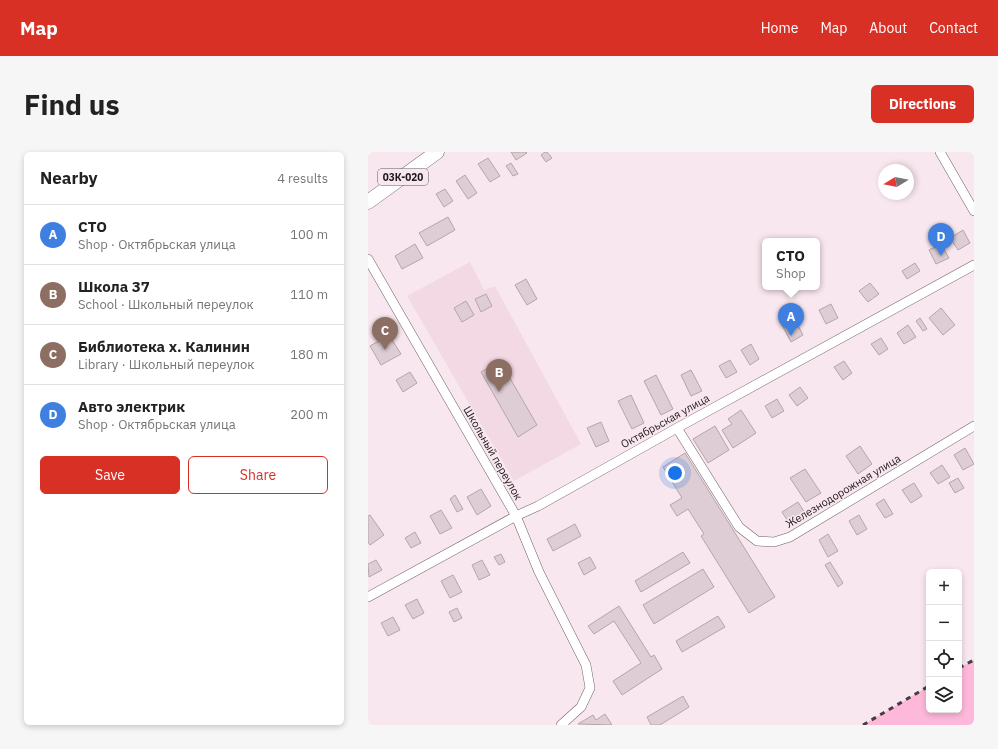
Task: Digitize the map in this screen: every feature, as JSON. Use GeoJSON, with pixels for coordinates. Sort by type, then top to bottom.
{"type":"FeatureCollection","features":[{"type":"Feature","properties":{"kind":"main road","name":"03К-020"},"geometry":{"type":"LineString","coordinates":[[368,202],[437,152]]}},
{"type":"Feature","properties":{"kind":"street"},"geometry":{"type":"LineString","coordinates":[[940,152],[974,211]]}},
{"type":"Feature","properties":{"kind":"street","name":"Школьный переулок"},"geometry":{"type":"LineString","coordinates":[[368,259],[516,516],[539,572],[586,665],[590,688],[581,708],[562,725]]}},
{"type":"Feature","properties":{"kind":"street","name":"Октябрьская улица"},"geometry":{"type":"LineString","coordinates":[[368,597],[516,516],[538,506],[974,265]]}},
{"type":"Feature","properties":{"kind":"street","name":"Железнодорожная улица"},"geometry":{"type":"LineString","coordinates":[[677,428],[739,527],[757,541],[774,542],[790,537],[974,426]]}},
{"type":"Feature","properties":{"kind":"shaded area"},"geometry":{"type":"Polygon","coordinates":[[[470,262],[484,290],[495,286],[581,444],[514,481],[407,296],[470,262]]]}},
{"type":"Feature","properties":{"kind":"shaded area"},"geometry":{"type":"Polygon","coordinates":[[[974,660],[974,725],[863,725],[926,688],[926,713],[962,713],[962,666],[974,660]]]}},
{"type":"Feature","properties":{"kind":"building"},"geometry":{"type":"Polygon","coordinates":[[[511,152],[526,152],[527,153],[516,160],[511,152]]]}},
{"type":"Feature","properties":{"kind":"building"},"geometry":{"type":"Polygon","coordinates":[[[547,152],[552,158],[546,162],[541,155],[547,152]]]}},
{"type":"Feature","properties":{"kind":"building"},"geometry":{"type":"Polygon","coordinates":[[[488,158],[500,176],[490,182],[478,164],[488,158]]]}},
{"type":"Feature","properties":{"kind":"building"},"geometry":{"type":"Polygon","coordinates":[[[511,163],[518,174],[513,176],[506,166],[511,163]]]}},
{"type":"Feature","properties":{"kind":"building"},"geometry":{"type":"Polygon","coordinates":[[[465,175],[477,193],[468,199],[456,181],[465,175]]]}},
{"type":"Feature","properties":{"kind":"building"},"geometry":{"type":"Polygon","coordinates":[[[445,189],[453,201],[444,207],[436,194],[445,189]]]}},
{"type":"Feature","properties":{"kind":"building"},"geometry":{"type":"Polygon","coordinates":[[[448,217],[455,230],[427,246],[419,233],[448,217]]]}},
{"type":"Feature","properties":{"kind":"building"},"geometry":{"type":"Polygon","coordinates":[[[963,230],[970,243],[958,250],[950,238],[963,230]]]}},
{"type":"Feature","properties":{"kind":"building"},"geometry":{"type":"Polygon","coordinates":[[[415,244],[423,258],[402,269],[395,256],[415,244]]]}},
{"type":"Feature","properties":{"kind":"building"},"geometry":{"type":"Polygon","coordinates":[[[941,244],[949,258],[936,264],[929,250],[941,244]]]}},
{"type":"Feature","properties":{"kind":"building"},"geometry":{"type":"Polygon","coordinates":[[[915,263],[920,271],[907,279],[902,271],[915,263]]]}},
{"type":"Feature","properties":{"kind":"building"},"geometry":{"type":"Polygon","coordinates":[[[526,279],[537,299],[527,305],[515,285],[526,279]]]}},
{"type":"Feature","properties":{"kind":"building"},"geometry":{"type":"Polygon","coordinates":[[[870,283],[879,294],[868,302],[859,291],[870,283]]]}},
{"type":"Feature","properties":{"kind":"building"},"geometry":{"type":"Polygon","coordinates":[[[486,294],[492,306],[481,312],[475,299],[486,294]]]}},
{"type":"Feature","properties":{"kind":"building"},"geometry":{"type":"Polygon","coordinates":[[[466,301],[474,315],[462,322],[454,308],[466,301]]]}},
{"type":"Feature","properties":{"kind":"building"},"geometry":{"type":"Polygon","coordinates":[[[831,304],[838,318],[826,324],[819,310],[831,304]]]}},
{"type":"Feature","properties":{"kind":"building"},"geometry":{"type":"Polygon","coordinates":[[[941,308],[955,325],[943,335],[929,318],[941,308]]]}},
{"type":"Feature","properties":{"kind":"building"},"geometry":{"type":"Polygon","coordinates":[[[794,318],[803,335],[791,342],[782,325],[794,318]]]}},
{"type":"Feature","properties":{"kind":"building"},"geometry":{"type":"Polygon","coordinates":[[[920,318],[927,329],[923,331],[916,321],[920,318]]]}},
{"type":"Feature","properties":{"kind":"building"},"geometry":{"type":"Polygon","coordinates":[[[908,325],[916,337],[904,344],[897,333],[908,325]]]}},
{"type":"Feature","properties":{"kind":"building"},"geometry":{"type":"Polygon","coordinates":[[[389,335],[401,354],[381,365],[370,346],[389,335]]]}},
{"type":"Feature","properties":{"kind":"building"},"geometry":{"type":"Polygon","coordinates":[[[881,338],[888,349],[879,355],[871,344],[881,338]]]}},
{"type":"Feature","properties":{"kind":"building"},"geometry":{"type":"Polygon","coordinates":[[[751,344],[759,359],[750,365],[741,350],[751,344]]]}},
{"type":"Feature","properties":{"kind":"building"},"geometry":{"type":"Polygon","coordinates":[[[730,360],[737,372],[726,378],[719,366],[730,360]]]}},
{"type":"Feature","properties":{"kind":"building"},"geometry":{"type":"Polygon","coordinates":[[[500,361],[537,425],[518,437],[481,372],[500,361]]]}},
{"type":"Feature","properties":{"kind":"building"},"geometry":{"type":"Polygon","coordinates":[[[844,361],[852,373],[843,380],[834,367],[844,361]]]}},
{"type":"Feature","properties":{"kind":"building"},"geometry":{"type":"Polygon","coordinates":[[[691,370],[702,391],[691,396],[681,375],[691,370]]]}},
{"type":"Feature","properties":{"kind":"building"},"geometry":{"type":"Polygon","coordinates":[[[410,372],[417,383],[403,392],[396,380],[410,372]]]}},
{"type":"Feature","properties":{"kind":"building"},"geometry":{"type":"Polygon","coordinates":[[[656,375],[673,409],[661,415],[644,381],[656,375]]]}},
{"type":"Feature","properties":{"kind":"building"},"geometry":{"type":"Polygon","coordinates":[[[800,387],[808,398],[797,406],[789,395],[800,387]]]}},
{"type":"Feature","properties":{"kind":"building"},"geometry":{"type":"Polygon","coordinates":[[[631,395],[644,423],[632,429],[618,401],[631,395]]]}},
{"type":"Feature","properties":{"kind":"building"},"geometry":{"type":"Polygon","coordinates":[[[777,399],[784,411],[772,418],[765,406],[777,399]]]}},
{"type":"Feature","properties":{"kind":"building"},"geometry":{"type":"Polygon","coordinates":[[[741,410],[756,433],[733,448],[722,430],[732,424],[728,419],[741,410]]]}},
{"type":"Feature","properties":{"kind":"building"},"geometry":{"type":"Polygon","coordinates":[[[601,422],[609,441],[596,447],[587,428],[601,422]]]}},
{"type":"Feature","properties":{"kind":"building"},"geometry":{"type":"Polygon","coordinates":[[[715,426],[729,450],[708,463],[693,439],[715,426]]]}},
{"type":"Feature","properties":{"kind":"building"},"geometry":{"type":"Polygon","coordinates":[[[860,446],[872,464],[858,474],[846,456],[860,446]]]}},
{"type":"Feature","properties":{"kind":"building"},"geometry":{"type":"Polygon","coordinates":[[[965,448],[974,464],[963,470],[954,455],[965,448]]]}},
{"type":"Feature","properties":{"kind":"building"},"geometry":{"type":"Polygon","coordinates":[[[685,453],[775,597],[749,613],[701,536],[704,534],[688,509],[677,516],[670,505],[682,498],[663,467],[685,453]]]}},
{"type":"Feature","properties":{"kind":"building"},"geometry":{"type":"Polygon","coordinates":[[[942,465],[950,477],[938,484],[930,473],[942,465]]]}},
{"type":"Feature","properties":{"kind":"building"},"geometry":{"type":"Polygon","coordinates":[[[805,469],[821,493],[806,502],[790,478],[805,469]]]}},
{"type":"Feature","properties":{"kind":"building"},"geometry":{"type":"Polygon","coordinates":[[[958,478],[964,488],[955,493],[949,483],[958,478]]]}},
{"type":"Feature","properties":{"kind":"building"},"geometry":{"type":"Polygon","coordinates":[[[914,483],[922,496],[911,503],[902,490],[914,483]]]}},
{"type":"Feature","properties":{"kind":"building"},"geometry":{"type":"Polygon","coordinates":[[[481,489],[491,506],[477,515],[467,497],[481,489]]]}},
{"type":"Feature","properties":{"kind":"building"},"geometry":{"type":"Polygon","coordinates":[[[455,495],[463,509],[457,512],[450,499],[455,495]]]}},
{"type":"Feature","properties":{"kind":"building"},"geometry":{"type":"Polygon","coordinates":[[[884,499],[893,514],[885,518],[876,504],[884,499]]]}},
{"type":"Feature","properties":{"kind":"building"},"geometry":{"type":"Polygon","coordinates":[[[798,502],[805,513],[789,523],[782,512],[798,502]]]}},
{"type":"Feature","properties":{"kind":"building"},"geometry":{"type":"Polygon","coordinates":[[[441,510],[452,528],[440,534],[430,516],[441,510]]]}},
{"type":"Feature","properties":{"kind":"building"},"geometry":{"type":"Polygon","coordinates":[[[370,515],[384,535],[370,545],[368,542],[368,516],[370,515]]]}},
{"type":"Feature","properties":{"kind":"building"},"geometry":{"type":"Polygon","coordinates":[[[859,515],[867,529],[857,535],[849,521],[859,515]]]}},
{"type":"Feature","properties":{"kind":"building"},"geometry":{"type":"Polygon","coordinates":[[[575,524],[581,536],[553,551],[547,539],[575,524]]]}},
{"type":"Feature","properties":{"kind":"building"},"geometry":{"type":"Polygon","coordinates":[[[415,532],[421,543],[411,548],[405,538],[415,532]]]}},
{"type":"Feature","properties":{"kind":"building"},"geometry":{"type":"Polygon","coordinates":[[[828,534],[838,551],[828,557],[819,540],[828,534]]]}},
{"type":"Feature","properties":{"kind":"building"},"geometry":{"type":"Polygon","coordinates":[[[683,552],[690,563],[641,592],[635,581],[683,552]]]}},
{"type":"Feature","properties":{"kind":"building"},"geometry":{"type":"Polygon","coordinates":[[[501,554],[505,562],[499,565],[494,557],[501,554]]]}},
{"type":"Feature","properties":{"kind":"building"},"geometry":{"type":"Polygon","coordinates":[[[590,557],[596,568],[584,575],[578,563],[590,557]]]}},
{"type":"Feature","properties":{"kind":"building"},"geometry":{"type":"Polygon","coordinates":[[[376,560],[382,570],[369,577],[368,564],[376,560]]]}},
{"type":"Feature","properties":{"kind":"building"},"geometry":{"type":"Polygon","coordinates":[[[482,560],[490,575],[479,580],[472,565],[482,560]]]}},
{"type":"Feature","properties":{"kind":"building"},"geometry":{"type":"Polygon","coordinates":[[[830,562],[843,583],[838,587],[825,565],[830,562]]]}},
{"type":"Feature","properties":{"kind":"building"},"geometry":{"type":"Polygon","coordinates":[[[703,569],[714,587],[654,624],[643,605],[703,569]]]}},
{"type":"Feature","properties":{"kind":"building"},"geometry":{"type":"Polygon","coordinates":[[[453,575],[462,592],[450,598],[441,581],[453,575]]]}},
{"type":"Feature","properties":{"kind":"building"},"geometry":{"type":"Polygon","coordinates":[[[417,599],[424,613],[413,619],[405,605],[417,599]]]}},
{"type":"Feature","properties":{"kind":"building"},"geometry":{"type":"Polygon","coordinates":[[[619,606],[651,657],[654,655],[662,669],[622,695],[613,681],[641,663],[614,621],[594,634],[588,626],[619,606]]]}},
{"type":"Feature","properties":{"kind":"building"},"geometry":{"type":"Polygon","coordinates":[[[457,608],[462,618],[454,622],[449,612],[457,608]]]}},
{"type":"Feature","properties":{"kind":"building"},"geometry":{"type":"Polygon","coordinates":[[[718,616],[725,627],[682,652],[676,641],[718,616]]]}},
{"type":"Feature","properties":{"kind":"building"},"geometry":{"type":"Polygon","coordinates":[[[393,617],[400,630],[388,636],[381,623],[393,617]]]}},
{"type":"Feature","properties":{"kind":"building"},"geometry":{"type":"Polygon","coordinates":[[[683,696],[689,707],[660,725],[651,725],[647,717],[683,696]]]}},
{"type":"Feature","properties":{"kind":"building"},"geometry":{"type":"Polygon","coordinates":[[[605,714],[612,725],[578,724],[593,715],[596,720],[605,714]]]}},
{"type":"Feature","properties":{"kind":"railway"},"geometry":{"type":"LineString","coordinates":[[962,666],[974,660]]}},
{"type":"Feature","properties":{"kind":"railway"},"geometry":{"type":"LineString","coordinates":[[863,725],[926,688]]}},
{"type":"Feature","properties":{"kind":"place","name":"Авто электрик"},"geometry":{"type":"Point","coordinates":[941,256]}},
{"type":"Feature","properties":{"kind":"place","name":"СТО"},"geometry":{"type":"Point","coordinates":[791,336]}},
{"type":"Feature","properties":{"kind":"place","name":"Библиотека х. Калинин"},"geometry":{"type":"Point","coordinates":[385,350]}},
{"type":"Feature","properties":{"kind":"place","name":"Школа 37"},"geometry":{"type":"Point","coordinates":[499,392]}}]}
